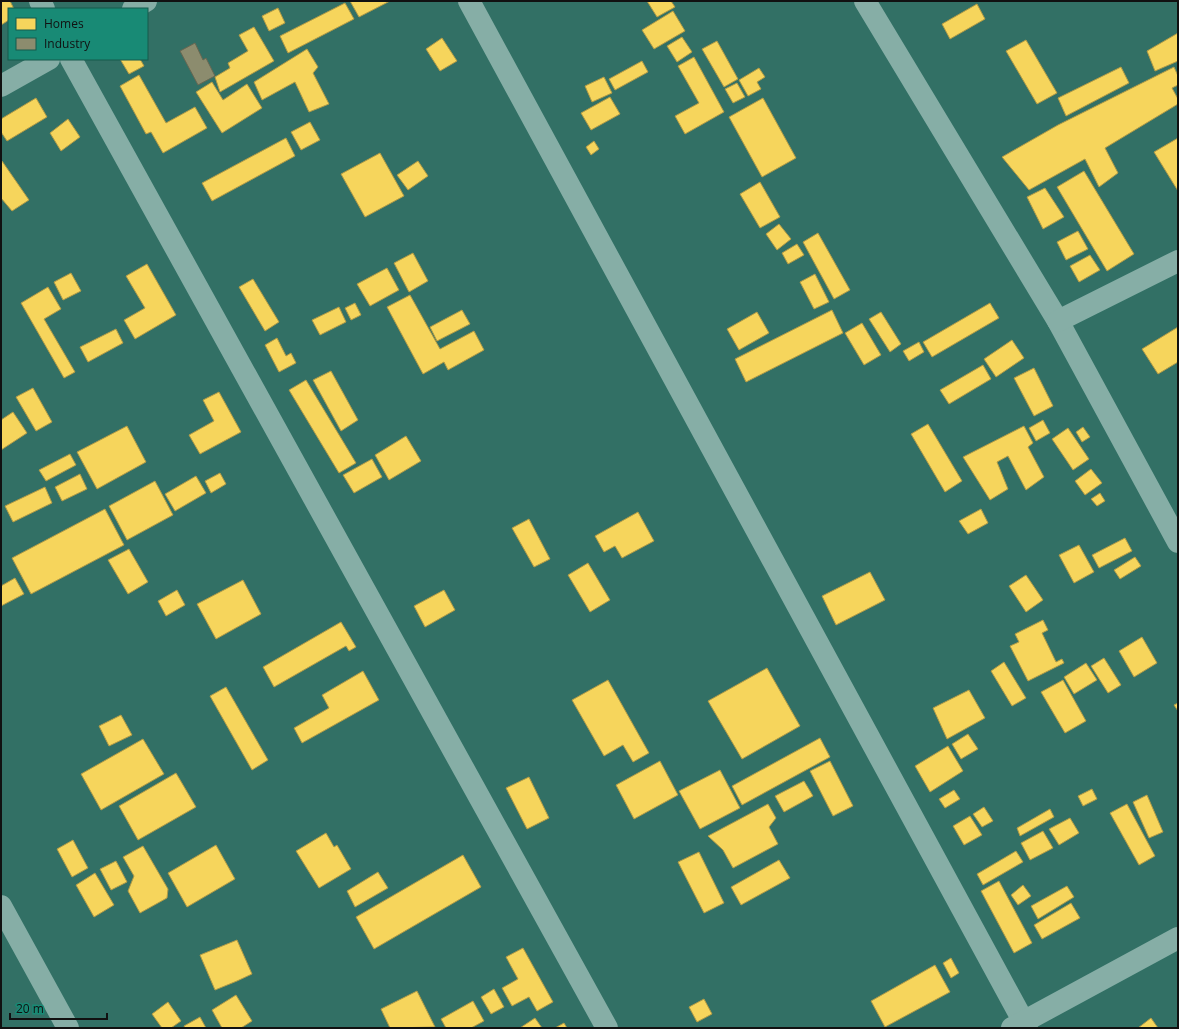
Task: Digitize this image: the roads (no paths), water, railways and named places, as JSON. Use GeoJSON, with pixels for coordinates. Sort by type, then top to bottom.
{"type":"FeatureCollection","features":[{"type":"Feature","properties":{"kind":"street"},"geometry":{"type":"LineString","coordinates":[[135,8],[146,1]]}},
{"type":"Feature","properties":{"kind":"street"},"geometry":{"type":"LineString","coordinates":[[469,1],[1021,1026],[1178,938]]}},
{"type":"Feature","properties":{"kind":"street"},"geometry":{"type":"LineString","coordinates":[[870,3],[1058,321],[1178,542]]}},
{"type":"Feature","properties":{"kind":"street"},"geometry":{"type":"LineString","coordinates":[[1,86],[47,60]]}},
{"type":"Feature","properties":{"kind":"street"},"geometry":{"type":"LineString","coordinates":[[73,60],[607,1028]]}},
{"type":"Feature","properties":{"kind":"street"},"geometry":{"type":"LineString","coordinates":[[1058,321],[1178,261]]}},
{"type":"Feature","properties":{"kind":"street"},"geometry":{"type":"LineString","coordinates":[[1,908],[68,1028]]}}]}
